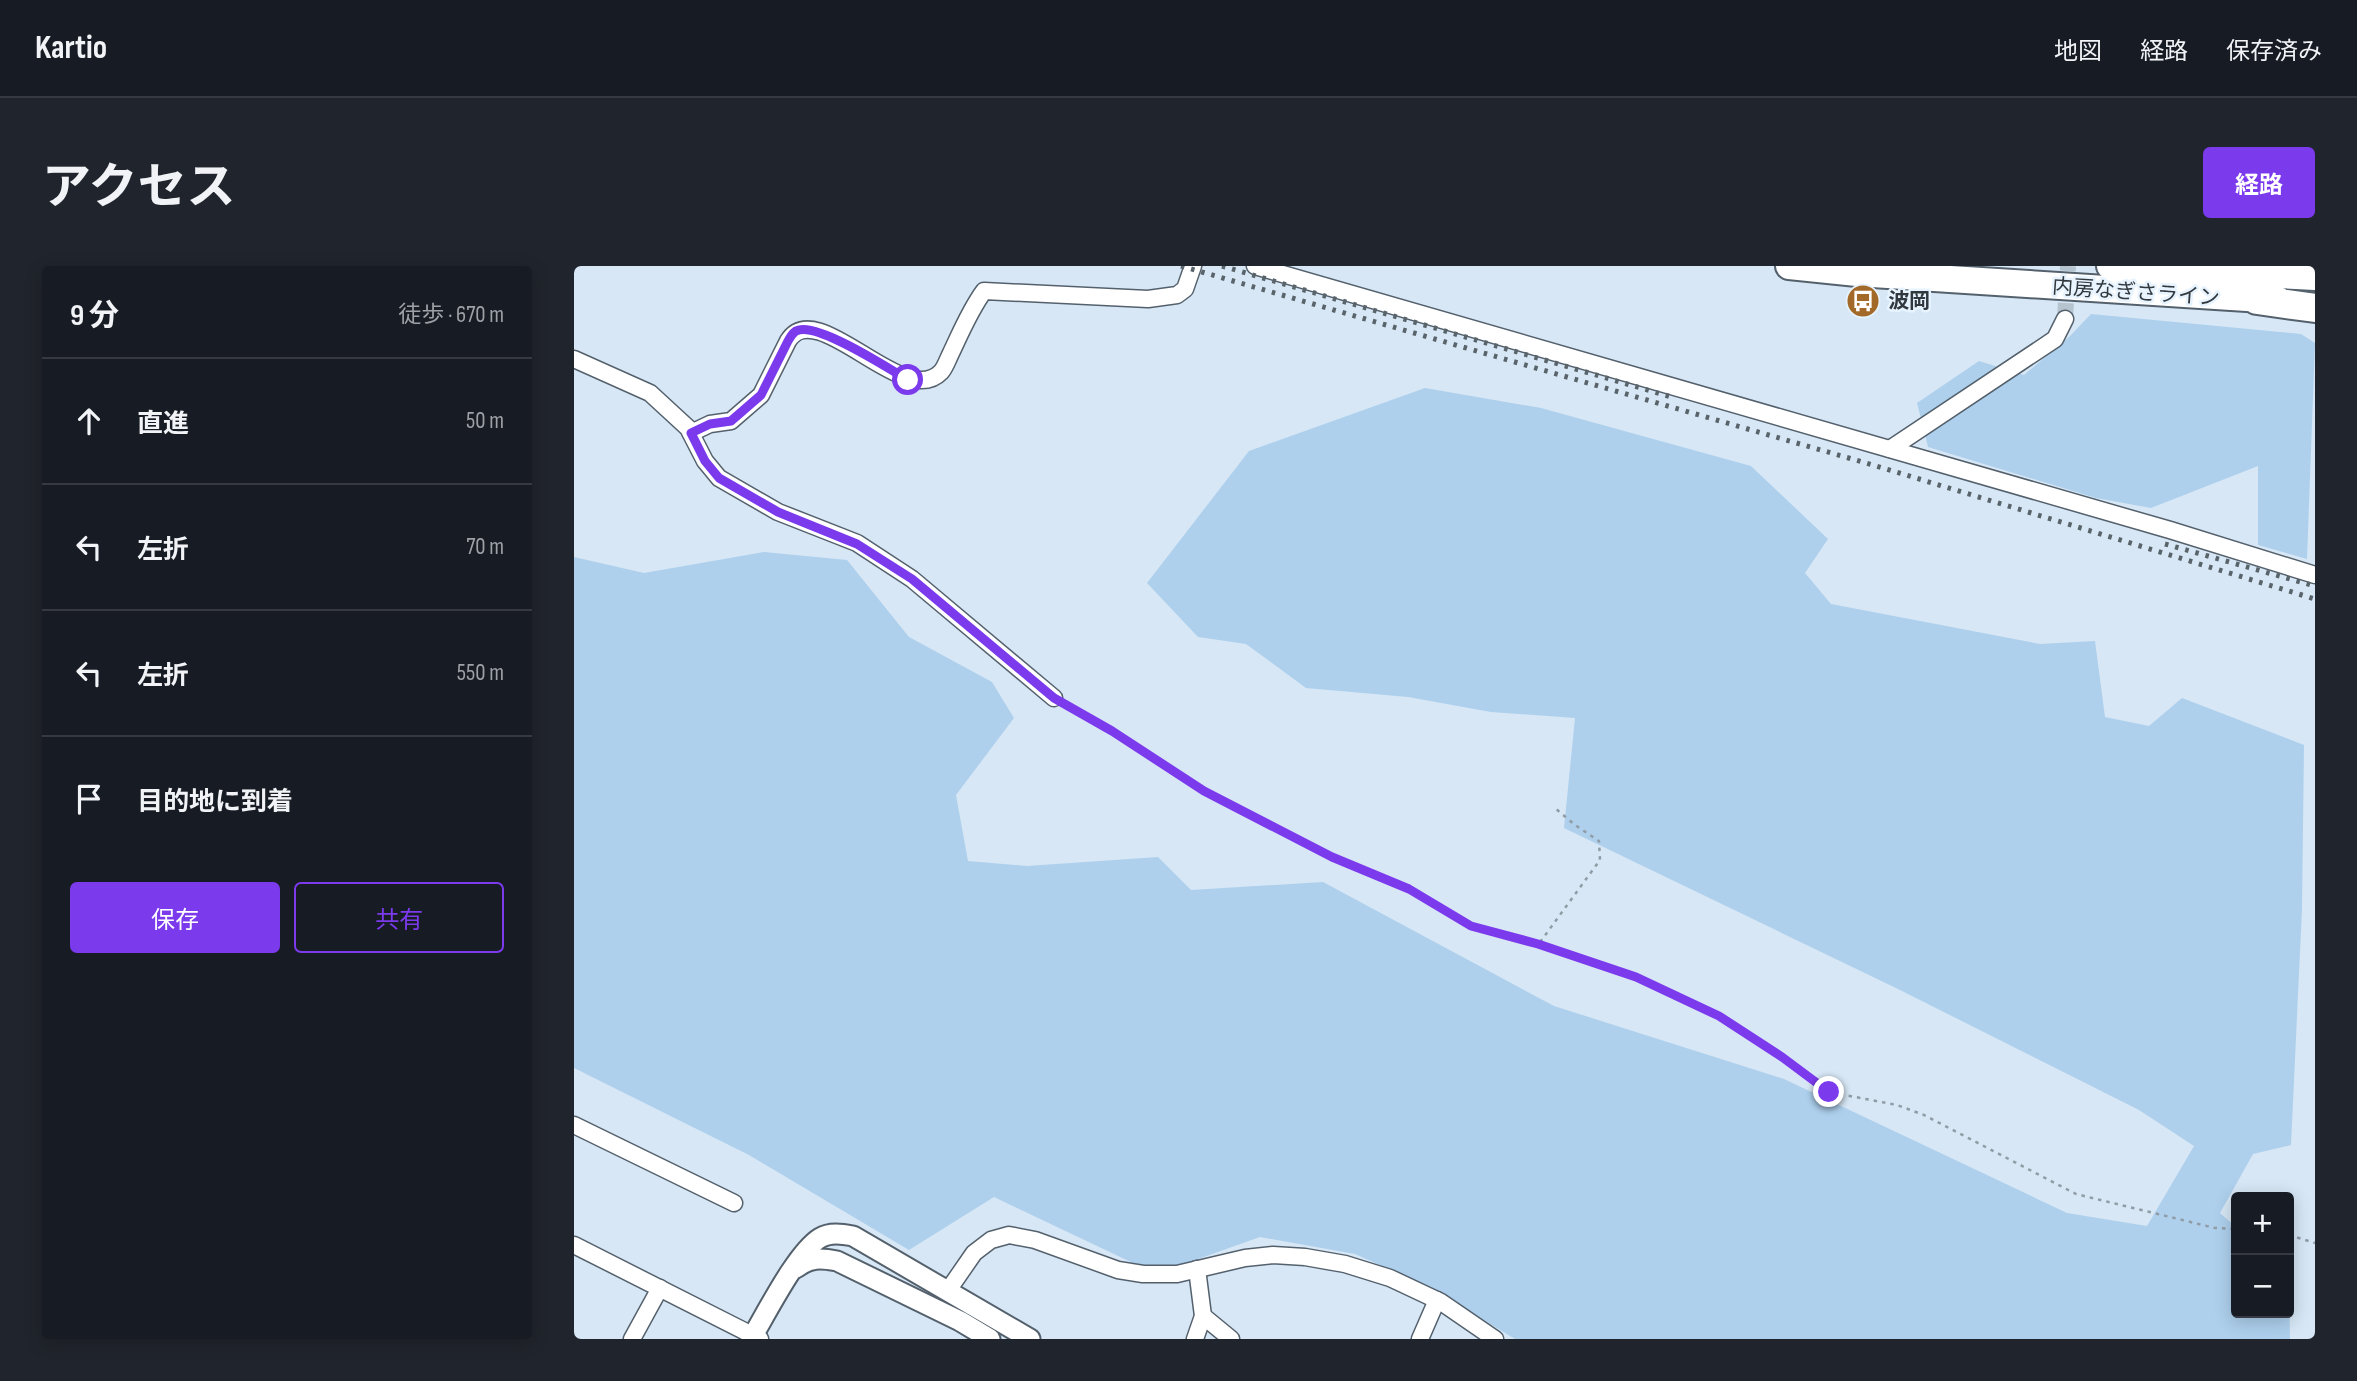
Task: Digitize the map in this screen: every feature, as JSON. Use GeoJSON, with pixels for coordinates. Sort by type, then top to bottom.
{"type":"FeatureCollection","features":[{"type":"Feature","properties":{"kind":"highway","name":"内房なぎさライン"},"geometry":{"type":"LineString","coordinates":[[1789,266],[1857,274],[2257,300],[2315,301]]}},
{"type":"Feature","properties":{"kind":"highway","name":"内房なぎさライン"},"geometry":{"type":"LineString","coordinates":[[2110,266],[2315,277]]}},
{"type":"Feature","properties":{"kind":"highway"},"geometry":{"type":"LineString","coordinates":[[2257,300],[2315,308]]}},
{"type":"Feature","properties":{"kind":"street"},"geometry":{"type":"LineString","coordinates":[[691,433],[710,424],[731,421],[761,395],[788,341],[793,333],[799,330],[813,331],[839,340],[908,380],[925,380],[941,372],[984,291],[1148,299],[1177,295],[1185,289],[1193,266]]}},
{"type":"Feature","properties":{"kind":"street"},"geometry":{"type":"LineString","coordinates":[[1255,266],[2315,575]]}},
{"type":"Feature","properties":{"kind":"street"},"geometry":{"type":"LineString","coordinates":[[1890,449],[2054,339],[2065,319]]}},
{"type":"Feature","properties":{"kind":"street"},"geometry":{"type":"LineString","coordinates":[[574,359],[650,393],[691,433],[705,461],[719,478],[778,512],[857,544],[901,572],[1054,698]]}},
{"type":"Feature","properties":{"kind":"street"},"geometry":{"type":"LineString","coordinates":[[574,1125],[734,1203]]}},
{"type":"Feature","properties":{"kind":"street"},"geometry":{"type":"LineString","coordinates":[[574,1245],[755,1338],[791,1272],[808,1249],[821,1237],[837,1233],[853,1236],[1030,1339]]}},
{"type":"Feature","properties":{"kind":"street"},"geometry":{"type":"LineString","coordinates":[[947,1292],[974,1253],[990,1240],[1009,1235],[1035,1240],[1118,1270],[1143,1274],[1177,1274],[1245,1258],[1305,1256],[1345,1264],[1390,1278],[1437,1300],[1495,1339]]}},
{"type":"Feature","properties":{"kind":"street"},"geometry":{"type":"LineString","coordinates":[[791,1272],[810,1259],[821,1258],[837,1262],[960,1321],[990,1339]]}},
{"type":"Feature","properties":{"kind":"street"},"geometry":{"type":"LineString","coordinates":[[1195,1339],[1203,1316],[1197,1269]]}},
{"type":"Feature","properties":{"kind":"street"},"geometry":{"type":"LineString","coordinates":[[632,1339],[660,1288]]}},
{"type":"Feature","properties":{"kind":"street"},"geometry":{"type":"LineString","coordinates":[[1420,1339],[1437,1300]]}},
{"type":"Feature","properties":{"kind":"street"},"geometry":{"type":"LineString","coordinates":[[1203,1316],[1231,1339]]}},
{"type":"Feature","properties":{"kind":"path"},"geometry":{"type":"LineString","coordinates":[[1054,698],[1112,731],[1204,791],[1332,857],[1409,889],[1471,926],[1602,964],[1648,982],[1719,1016],[1829,1092],[1896,1105],[1924,1115],[2076,1194],[2215,1228],[2231,1229]]}},
{"type":"Feature","properties":{"kind":"path"},"geometry":{"type":"LineString","coordinates":[[1538,944],[1600,860],[1599,841],[1555,808]]}},
{"type":"Feature","properties":{"kind":"path"},"geometry":{"type":"LineString","coordinates":[[2294,1237],[2315,1243]]}},
{"type":"Feature","properties":{"kind":"shaded area"},"geometry":{"type":"Polygon","coordinates":[[[2091,314],[2301,334],[2315,343],[2307,559],[2258,545],[2258,466],[2151,508],[2096,498],[1928,447],[1917,403],[1979,361],[2024,375],[2070,336],[2091,314]]]}},
{"type":"Feature","properties":{"kind":"shaded area"},"geometry":{"type":"Polygon","coordinates":[[[1425,388],[1541,408],[1751,466],[1828,539],[1805,573],[1831,604],[2040,644],[2095,641],[2105,717],[2149,726],[2182,698],[2304,745],[2302,909],[2291,1145],[2253,1154],[2220,1213],[2231,1223],[2231,1318],[2290,1318],[2290,1339],[1515,1339],[1429,1287],[1355,1254],[1260,1237],[1156,1274],[994,1197],[909,1250],[749,1155],[574,1068],[574,557],[644,573],[764,552],[847,560],[909,637],[992,682],[1014,718],[956,795],[968,861],[1027,866],[1158,857],[1191,890],[1323,882],[1554,1006],[1784,1079],[2067,1213],[2147,1226],[2194,1146],[2139,1110],[1898,989],[1564,828],[1575,718],[1491,712],[1408,697],[1306,688],[1246,644],[1198,637],[1147,583],[1249,451],[1425,388]]]}},
{"type":"Feature","properties":{"kind":"tunnel"},"geometry":{"type":"LineString","coordinates":[[2065,319],[2068,266]]}},
{"type":"Feature","properties":{"kind":"railway"},"geometry":{"type":"LineString","coordinates":[[1181,266],[1873,465],[2315,599]]}},
{"type":"Feature","properties":{"kind":"railway"},"geometry":{"type":"LineString","coordinates":[[1222,266],[1675,398]]}},
{"type":"Feature","properties":{"kind":"railway"},"geometry":{"type":"LineString","coordinates":[[2165,544],[2315,586]]}},
{"type":"Feature","properties":{"kind":"place","name":"波岡"},"geometry":{"type":"Point","coordinates":[1863,301]}},
{"type":"Feature","properties":{"kind":"route"},"geometry":{"type":"LineString","coordinates":[[908,380],[839,340],[806,329],[799,330],[793,333],[788,341],[761,395],[731,421],[710,424],[691,433],[705,461],[719,478],[778,512],[857,544],[912,579],[1054,698],[1112,731],[1204,791],[1332,857],[1409,889],[1471,926],[1602,964],[1719,1016],[1829,1092]]}}]}
